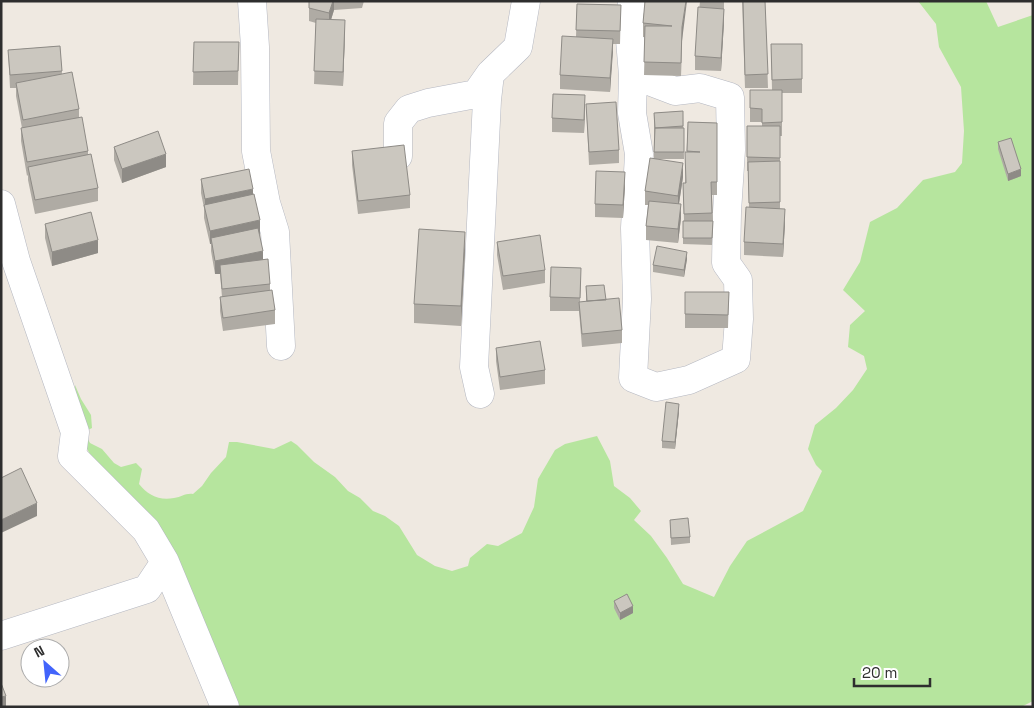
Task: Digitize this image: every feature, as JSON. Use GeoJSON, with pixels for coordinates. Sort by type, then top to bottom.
{"type":"FeatureCollection","features":[{"type":"Feature","properties":{"kind":"street"},"geometry":{"type":"LineString","coordinates":[[252,1],[255,47],[256,151],[266,202],[275,232],[281,346]]}},
{"type":"Feature","properties":{"kind":"street"},"geometry":{"type":"LineString","coordinates":[[398,156],[398,123],[409,109],[428,103],[476,94],[490,74],[518,47],[526,1]]}},
{"type":"Feature","properties":{"kind":"street"},"geometry":{"type":"LineString","coordinates":[[632,1],[629,28],[633,75],[632,113],[639,154],[635,228],[638,299],[633,378],[656,386],[689,380],[736,358],[739,319],[738,280],[726,263],[731,150],[730,97],[700,88],[675,91],[633,75]]}},
{"type":"Feature","properties":{"kind":"street"},"geometry":{"type":"LineString","coordinates":[[480,394],[474,367],[487,100],[490,74]]}},
{"type":"Feature","properties":{"kind":"street"},"geometry":{"type":"LineString","coordinates":[[1,204],[16,261],[76,432],[72,456],[146,530],[164,562],[225,707]]}},
{"type":"Feature","properties":{"kind":"street"},"geometry":{"type":"LineString","coordinates":[[1,636],[146,589],[164,562]]}},
{"type":"Feature","properties":{"kind":"green space"},"geometry":{"type":"Polygon","coordinates":[[[918,1],[986,1],[998,27],[1033,15],[1033,701],[1021,707],[232,707],[83,440],[76,410],[75,385],[91,415],[92,428],[84,432],[90,443],[102,449],[114,463],[121,467],[136,463],[142,469],[139,484],[154,496],[169,499],[193,494],[226,457],[229,442],[274,449],[291,441],[373,511],[385,516],[399,526],[417,555],[435,566],[452,571],[468,566],[470,558],[487,544],[498,546],[522,533],[534,507],[538,479],[555,450],[565,444],[597,436],[610,461],[614,486],[630,498],[641,511],[634,520],[651,536],[683,584],[714,597],[730,566],[747,541],[803,511],[822,471],[816,465],[808,449],[815,425],[836,408],[853,390],[867,369],[864,356],[848,347],[850,325],[865,311],[843,290],[860,262],[870,222],[897,208],[923,180],[955,172],[962,163],[964,131],[961,87],[939,47],[936,24],[918,1]]]}},
{"type":"Feature","properties":{"kind":"building"},"geometry":{"type":"Polygon","coordinates":[[[309,1],[333,1],[329,13],[309,8],[309,1]]]}},
{"type":"Feature","properties":{"kind":"building"},"geometry":{"type":"Polygon","coordinates":[[[645,1],[686,1],[682,27],[681,63],[644,62],[645,26],[672,26],[643,23],[645,1]]]}},
{"type":"Feature","properties":{"kind":"building"},"geometry":{"type":"Polygon","coordinates":[[[743,1],[765,1],[768,74],[745,75],[743,1]]]}},
{"type":"Feature","properties":{"kind":"building"},"geometry":{"type":"Polygon","coordinates":[[[577,4],[621,5],[620,31],[576,30],[577,4]]]}},
{"type":"Feature","properties":{"kind":"building"},"geometry":{"type":"Polygon","coordinates":[[[698,7],[724,9],[721,58],[695,56],[698,7]]]}},
{"type":"Feature","properties":{"kind":"building"},"geometry":{"type":"Polygon","coordinates":[[[316,19],[345,20],[343,72],[314,71],[316,19]]]}},
{"type":"Feature","properties":{"kind":"building"},"geometry":{"type":"Polygon","coordinates":[[[562,36],[613,39],[610,78],[560,75],[562,36]]]}},
{"type":"Feature","properties":{"kind":"building"},"geometry":{"type":"Polygon","coordinates":[[[194,42],[239,42],[238,71],[193,72],[194,42]]]}},
{"type":"Feature","properties":{"kind":"building"},"geometry":{"type":"Polygon","coordinates":[[[771,44],[802,44],[802,79],[772,80],[771,44]]]}},
{"type":"Feature","properties":{"kind":"building"},"geometry":{"type":"Polygon","coordinates":[[[60,46],[62,71],[10,75],[8,50],[60,46]]]}},
{"type":"Feature","properties":{"kind":"building"},"geometry":{"type":"Polygon","coordinates":[[[72,72],[79,109],[23,120],[16,83],[72,72]]]}},
{"type":"Feature","properties":{"kind":"building"},"geometry":{"type":"Polygon","coordinates":[[[750,90],[782,90],[782,122],[762,123],[762,109],[750,108],[750,90]]]}},
{"type":"Feature","properties":{"kind":"building"},"geometry":{"type":"Polygon","coordinates":[[[553,94],[585,95],[584,120],[552,118],[553,94]]]}},
{"type":"Feature","properties":{"kind":"building"},"geometry":{"type":"Polygon","coordinates":[[[616,102],[619,150],[589,152],[586,104],[616,102]]]}},
{"type":"Feature","properties":{"kind":"building"},"geometry":{"type":"Polygon","coordinates":[[[683,111],[683,126],[655,128],[654,113],[683,111]]]}},
{"type":"Feature","properties":{"kind":"building"},"geometry":{"type":"Polygon","coordinates":[[[82,117],[88,151],[27,162],[21,128],[82,117]]]}},
{"type":"Feature","properties":{"kind":"building"},"geometry":{"type":"Polygon","coordinates":[[[688,122],[717,123],[717,182],[711,182],[712,213],[684,214],[685,152],[700,152],[687,151],[688,122]]]}},
{"type":"Feature","properties":{"kind":"building"},"geometry":{"type":"Polygon","coordinates":[[[747,126],[780,126],[780,158],[747,157],[747,126]]]}},
{"type":"Feature","properties":{"kind":"building"},"geometry":{"type":"Polygon","coordinates":[[[655,128],[684,128],[684,152],[654,152],[655,128]]]}},
{"type":"Feature","properties":{"kind":"building"},"geometry":{"type":"Polygon","coordinates":[[[158,131],[166,154],[122,169],[114,147],[158,131]]]}},
{"type":"Feature","properties":{"kind":"building"},"geometry":{"type":"Polygon","coordinates":[[[1011,138],[1021,169],[1008,174],[998,142],[1011,138]]]}},
{"type":"Feature","properties":{"kind":"building"},"geometry":{"type":"Polygon","coordinates":[[[404,145],[410,195],[358,201],[352,151],[404,145]]]}},
{"type":"Feature","properties":{"kind":"building"},"geometry":{"type":"Polygon","coordinates":[[[91,154],[98,188],[35,200],[28,167],[91,154]]]}},
{"type":"Feature","properties":{"kind":"building"},"geometry":{"type":"Polygon","coordinates":[[[650,158],[683,163],[678,196],[645,191],[650,158]]]}},
{"type":"Feature","properties":{"kind":"building"},"geometry":{"type":"Polygon","coordinates":[[[780,161],[780,202],[749,203],[748,162],[780,161]]]}},
{"type":"Feature","properties":{"kind":"building"},"geometry":{"type":"Polygon","coordinates":[[[249,169],[253,189],[205,199],[201,179],[249,169]]]}},
{"type":"Feature","properties":{"kind":"building"},"geometry":{"type":"Polygon","coordinates":[[[596,171],[625,172],[623,205],[595,204],[596,171]]]}},
{"type":"Feature","properties":{"kind":"building"},"geometry":{"type":"Polygon","coordinates":[[[254,194],[260,220],[210,231],[204,205],[254,194]]]}},
{"type":"Feature","properties":{"kind":"building"},"geometry":{"type":"Polygon","coordinates":[[[649,201],[681,204],[678,229],[646,226],[649,201]]]}},
{"type":"Feature","properties":{"kind":"building"},"geometry":{"type":"Polygon","coordinates":[[[746,207],[785,209],[783,244],[744,242],[746,207]]]}},
{"type":"Feature","properties":{"kind":"building"},"geometry":{"type":"Polygon","coordinates":[[[91,212],[98,240],[52,252],[45,224],[91,212]]]}},
{"type":"Feature","properties":{"kind":"building"},"geometry":{"type":"Polygon","coordinates":[[[683,221],[713,221],[712,238],[683,238],[683,221]]]}},
{"type":"Feature","properties":{"kind":"building"},"geometry":{"type":"Polygon","coordinates":[[[258,228],[263,251],[215,261],[211,238],[258,228]]]}},
{"type":"Feature","properties":{"kind":"building"},"geometry":{"type":"Polygon","coordinates":[[[419,229],[465,232],[461,306],[414,304],[419,229]]]}},
{"type":"Feature","properties":{"kind":"building"},"geometry":{"type":"Polygon","coordinates":[[[540,235],[545,270],[503,276],[497,242],[540,235]]]}},
{"type":"Feature","properties":{"kind":"building"},"geometry":{"type":"Polygon","coordinates":[[[657,246],[687,252],[684,270],[653,265],[657,246]]]}},
{"type":"Feature","properties":{"kind":"building"},"geometry":{"type":"Polygon","coordinates":[[[268,259],[270,284],[222,289],[220,265],[268,259]]]}},
{"type":"Feature","properties":{"kind":"building"},"geometry":{"type":"Polygon","coordinates":[[[551,267],[581,268],[580,298],[550,297],[551,267]]]}},
{"type":"Feature","properties":{"kind":"building"},"geometry":{"type":"Polygon","coordinates":[[[604,285],[606,300],[587,301],[586,286],[604,285]]]}},
{"type":"Feature","properties":{"kind":"building"},"geometry":{"type":"Polygon","coordinates":[[[272,290],[275,310],[223,318],[220,297],[272,290]]]}},
{"type":"Feature","properties":{"kind":"building"},"geometry":{"type":"Polygon","coordinates":[[[685,292],[729,292],[728,315],[685,314],[685,292]]]}},
{"type":"Feature","properties":{"kind":"building"},"geometry":{"type":"Polygon","coordinates":[[[619,298],[622,330],[582,334],[579,302],[619,298]]]}},
{"type":"Feature","properties":{"kind":"building"},"geometry":{"type":"Polygon","coordinates":[[[540,341],[545,370],[500,377],[496,348],[540,341]]]}},
{"type":"Feature","properties":{"kind":"building"},"geometry":{"type":"Polygon","coordinates":[[[666,402],[679,404],[675,442],[662,441],[666,402]]]}},
{"type":"Feature","properties":{"kind":"building"},"geometry":{"type":"Polygon","coordinates":[[[21,468],[37,503],[1,520],[1,478],[21,468]]]}},
{"type":"Feature","properties":{"kind":"building"},"geometry":{"type":"Polygon","coordinates":[[[688,518],[690,537],[671,538],[670,520],[688,518]]]}},
{"type":"Feature","properties":{"kind":"building"},"geometry":{"type":"Polygon","coordinates":[[[627,594],[633,606],[620,613],[614,601],[627,594]]]}},
{"type":"Feature","properties":{"kind":"building"},"geometry":{"type":"Polygon","coordinates":[[[1,683],[6,696],[1,697],[1,683]]]}}]}
